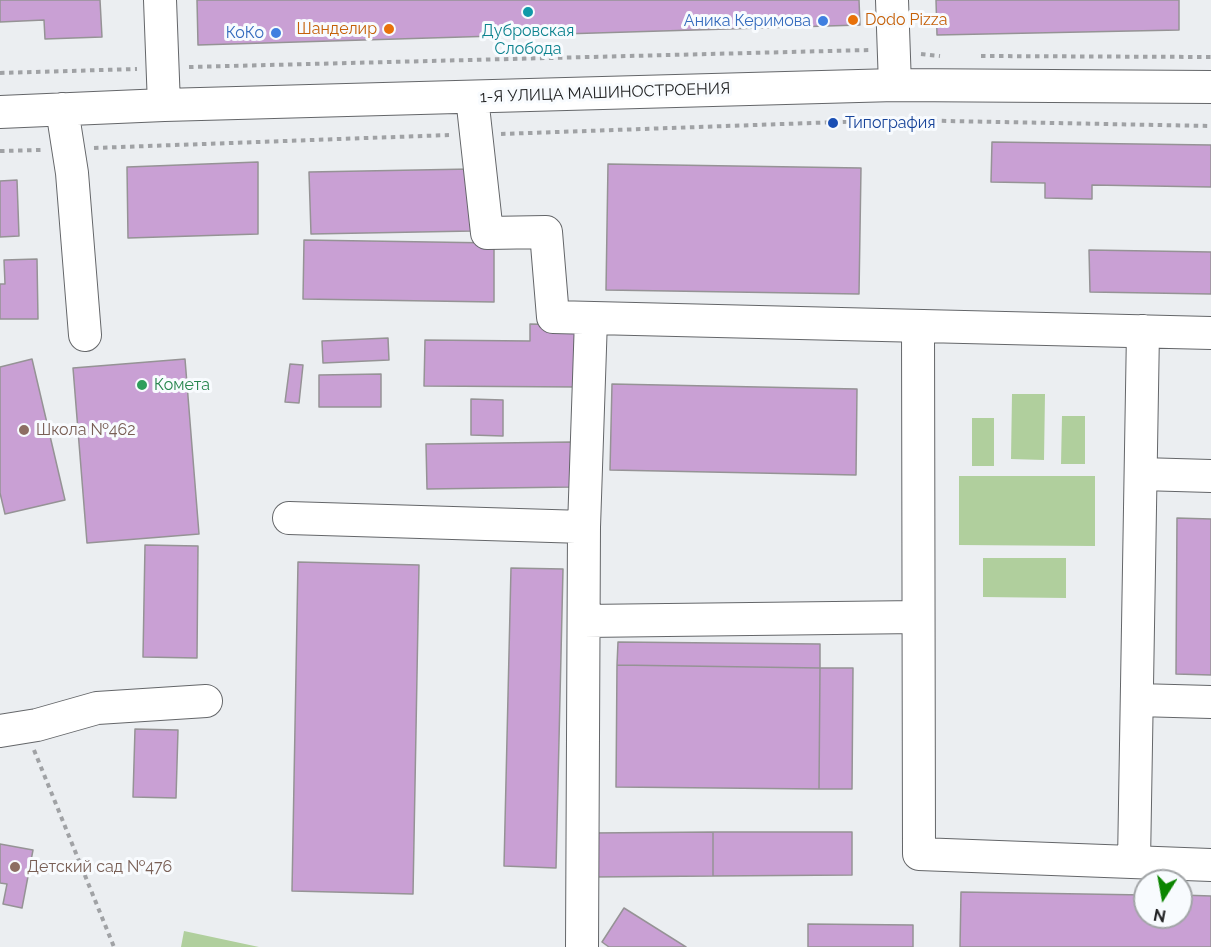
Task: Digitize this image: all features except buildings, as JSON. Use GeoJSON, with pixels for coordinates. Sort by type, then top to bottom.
{"type":"FeatureCollection","features":[{"type":"Feature","properties":{"kind":"street"},"geometry":{"type":"LineString","coordinates":[[160,0],[164,105]]}},
{"type":"Feature","properties":{"kind":"street"},"geometry":{"type":"LineString","coordinates":[[892,0],[895,84]]}},
{"type":"Feature","properties":{"kind":"street","name":"1-Я УЛИЦА МАШИНОСТРОЕНИЯ"},"geometry":{"type":"LineString","coordinates":[[0,112],[164,105],[895,84],[1211,87]]}},
{"type":"Feature","properties":{"kind":"street"},"geometry":{"type":"LineString","coordinates":[[472,97],[488,233],[546,232],[553,317],[1211,333]]}},
{"type":"Feature","properties":{"kind":"street"},"geometry":{"type":"LineString","coordinates":[[62,109],[72,173],[85,335]]}},
{"type":"Feature","properties":{"kind":"street"},"geometry":{"type":"LineString","coordinates":[[582,947],[584,527],[591,319]]}},
{"type":"Feature","properties":{"kind":"street"},"geometry":{"type":"LineString","coordinates":[[918,326],[919,854],[1211,865]]}},
{"type":"Feature","properties":{"kind":"street"},"geometry":{"type":"LineString","coordinates":[[1134,862],[1143,332]]}},
{"type":"Feature","properties":{"kind":"street"},"geometry":{"type":"LineString","coordinates":[[1141,474],[1211,477]]}},
{"type":"Feature","properties":{"kind":"street"},"geometry":{"type":"LineString","coordinates":[[289,518],[584,527]]}},
{"type":"Feature","properties":{"kind":"street"},"geometry":{"type":"LineString","coordinates":[[584,621],[918,616]]}},
{"type":"Feature","properties":{"kind":"street"},"geometry":{"type":"LineString","coordinates":[[1137,700],[1211,702]]}},
{"type":"Feature","properties":{"kind":"street"},"geometry":{"type":"LineString","coordinates":[[9,723],[37,725],[97,708],[206,701]]}},
{"type":"Feature","properties":{"kind":"path"},"geometry":{"type":"LineString","coordinates":[[0,73],[893,50],[950,56]]}},
{"type":"Feature","properties":{"kind":"path"},"geometry":{"type":"LineString","coordinates":[[973,56],[1211,57]]}},
{"type":"Feature","properties":{"kind":"path"},"geometry":{"type":"LineString","coordinates":[[0,151],[896,120],[1211,126]]}},
{"type":"Feature","properties":{"kind":"path"},"geometry":{"type":"LineString","coordinates":[[9,723],[114,947]]}},
{"type":"Feature","properties":{"kind":"green space"},"geometry":{"type":"Polygon","coordinates":[[[1012,394],[1045,394],[1044,460],[1011,459],[1012,394]]]}},
{"type":"Feature","properties":{"kind":"green space"},"geometry":{"type":"Polygon","coordinates":[[[1062,416],[1085,416],[1085,464],[1061,464],[1062,416]]]}},
{"type":"Feature","properties":{"kind":"green space"},"geometry":{"type":"Polygon","coordinates":[[[972,418],[994,418],[994,466],[972,466],[972,418]]]}},
{"type":"Feature","properties":{"kind":"green space"},"geometry":{"type":"Polygon","coordinates":[[[959,476],[1095,476],[1095,546],[959,545],[959,476]]]}},
{"type":"Feature","properties":{"kind":"green space"},"geometry":{"type":"Polygon","coordinates":[[[983,558],[1066,558],[1066,598],[983,597],[983,558]]]}},
{"type":"Feature","properties":{"kind":"green space"},"geometry":{"type":"Polygon","coordinates":[[[184,931],[259,947],[181,947],[184,931]]]}},
{"type":"Feature","properties":{"kind":"place","name":"Дубровская Слобода"},"geometry":{"type":"Point","coordinates":[528,12]}},
{"type":"Feature","properties":{"kind":"place","name":"Dodo Pizza"},"geometry":{"type":"Point","coordinates":[853,20]}},
{"type":"Feature","properties":{"kind":"place","name":"Аника Керимова"},"geometry":{"type":"Point","coordinates":[823,21]}},
{"type":"Feature","properties":{"kind":"place","name":"Шанделир"},"geometry":{"type":"Point","coordinates":[389,29]}},
{"type":"Feature","properties":{"kind":"place","name":"КоКо"},"geometry":{"type":"Point","coordinates":[276,33]}},
{"type":"Feature","properties":{"kind":"place","name":"Типография"},"geometry":{"type":"Point","coordinates":[833,123]}},
{"type":"Feature","properties":{"kind":"place","name":"Комета"},"geometry":{"type":"Point","coordinates":[142,385]}},
{"type":"Feature","properties":{"kind":"place","name":"Школа №462"},"geometry":{"type":"Point","coordinates":[24,430]}},
{"type":"Feature","properties":{"kind":"place","name":"Детский сад №476"},"geometry":{"type":"Point","coordinates":[15,867]}}]}
